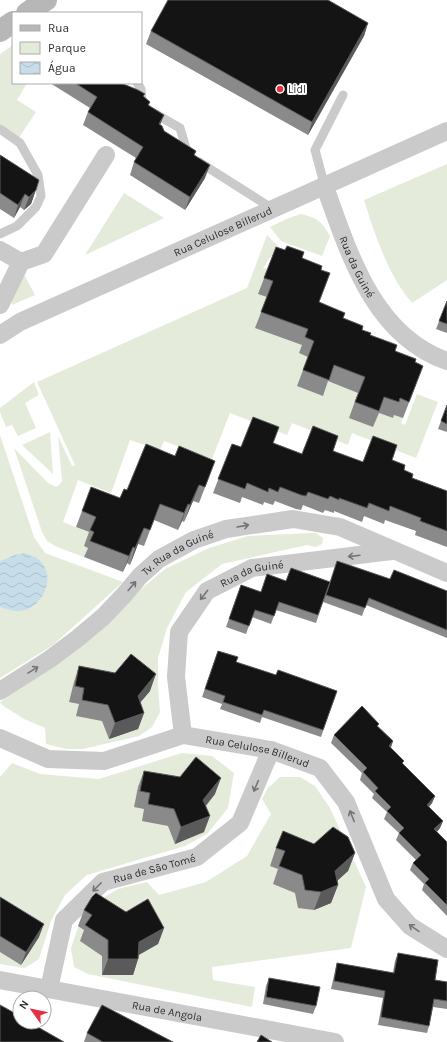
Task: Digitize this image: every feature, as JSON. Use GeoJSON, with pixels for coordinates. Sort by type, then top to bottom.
{"type":"FeatureCollection","features":[{"type":"Feature","properties":{"kind":"main road"},"geometry":{"type":"LineString","coordinates":[[28,12],[46,0]]}},
{"type":"Feature","properties":{"kind":"main road"},"geometry":{"type":"LineString","coordinates":[[0,31],[12,23]]}},
{"type":"Feature","properties":{"kind":"street","name":"Rua Celulose Billerud"},"geometry":{"type":"LineString","coordinates":[[0,335],[20,322],[325,187],[447,131]]}},
{"type":"Feature","properties":{"kind":"street"},"geometry":{"type":"LineString","coordinates":[[0,305],[21,262],[44,254],[106,155]]}},
{"type":"Feature","properties":{"kind":"street","name":"Rua da Guiné"},"geometry":{"type":"LineString","coordinates":[[325,187],[348,248],[363,283],[374,302],[394,326],[417,345],[434,356],[447,361]]}},
{"type":"Feature","properties":{"kind":"street"},"geometry":{"type":"LineString","coordinates":[[0,250],[21,262]]}},
{"type":"Feature","properties":{"kind":"street","name":"Tv. Rua da Guiné"},"geometry":{"type":"LineString","coordinates":[[0,691],[50,659],[78,638],[113,606],[140,576],[159,559],[176,549],[208,535],[226,529],[293,519],[340,528],[393,551]]}},
{"type":"Feature","properties":{"kind":"street","name":"Rua da Guiné"},"geometry":{"type":"LineString","coordinates":[[183,735],[176,677],[179,632],[207,591],[252,568],[393,551],[447,573]]}},
{"type":"Feature","properties":{"kind":"street","name":"Rua Celulose Billerud"},"geometry":{"type":"LineString","coordinates":[[0,738],[48,759],[104,761],[183,735],[271,750],[320,768],[346,802],[386,899],[410,926],[447,949]]}},
{"type":"Feature","properties":{"kind":"street","name":"Rua de São Tomé"},"geometry":{"type":"LineString","coordinates":[[49,989],[64,920],[103,882],[197,857],[240,823],[271,750]]}},
{"type":"Feature","properties":{"kind":"street","name":"Rua de Angola"},"geometry":{"type":"LineString","coordinates":[[0,980],[335,1042]]}},
{"type":"Feature","properties":{"kind":"lane"},"geometry":{"type":"LineString","coordinates":[[138,84],[141,89],[142,100],[149,110],[180,128],[188,155]]}},
{"type":"Feature","properties":{"kind":"lane"},"geometry":{"type":"LineString","coordinates":[[325,187],[315,150],[343,95]]}},
{"type":"Feature","properties":{"kind":"lane"},"geometry":{"type":"LineString","coordinates":[[130,96],[142,100]]}},
{"type":"Feature","properties":{"kind":"lane"},"geometry":{"type":"LineString","coordinates":[[0,129],[20,143],[38,175],[41,196],[36,207],[17,226],[0,234]]}},
{"type":"Feature","properties":{"kind":"lane"},"geometry":{"type":"LineString","coordinates":[[175,147],[273,209]]}},
{"type":"Feature","properties":{"kind":"green space"},"geometry":{"type":"Polygon","coordinates":[[[12,46],[12,84],[26,84],[17,100],[36,112],[18,139],[0,126],[0,54],[12,46]]]}},
{"type":"Feature","properties":{"kind":"green space"},"geometry":{"type":"Polygon","coordinates":[[[447,164],[447,280],[412,303],[403,292],[389,267],[378,241],[364,200],[447,164]]]}},
{"type":"Feature","properties":{"kind":"green space"},"geometry":{"type":"Polygon","coordinates":[[[124,193],[164,218],[85,255],[124,193]]]}},
{"type":"Feature","properties":{"kind":"green space"},"geometry":{"type":"Polygon","coordinates":[[[301,214],[319,221],[330,236],[322,256],[281,241],[270,227],[301,214]]]}},
{"type":"Feature","properties":{"kind":"green space"},"geometry":{"type":"Polygon","coordinates":[[[267,235],[278,246],[263,268],[267,269],[267,297],[301,327],[308,357],[328,381],[360,389],[373,427],[379,413],[393,418],[394,414],[403,418],[401,423],[405,425],[417,394],[438,402],[416,458],[352,433],[348,445],[292,423],[287,435],[230,413],[212,459],[164,441],[160,450],[130,440],[111,493],[78,480],[63,522],[90,533],[88,548],[84,557],[57,547],[47,541],[42,532],[14,448],[48,483],[56,487],[62,481],[58,436],[72,466],[75,465],[37,382],[247,288],[267,235]]]}},
{"type":"Feature","properties":{"kind":"green space"},"geometry":{"type":"Polygon","coordinates":[[[25,276],[35,295],[12,305],[11,299],[21,277],[25,276]]]}},
{"type":"Feature","properties":{"kind":"green space"},"geometry":{"type":"Polygon","coordinates":[[[34,382],[39,395],[25,403],[36,428],[18,436],[12,425],[6,427],[0,412],[0,408],[34,382]]]}},
{"type":"Feature","properties":{"kind":"green space"},"geometry":{"type":"Polygon","coordinates":[[[50,432],[53,474],[22,445],[50,432]]]}},
{"type":"Feature","properties":{"kind":"green space"},"geometry":{"type":"Polygon","coordinates":[[[0,435],[34,537],[45,553],[123,582],[53,645],[0,678],[0,435]]]}},
{"type":"Feature","properties":{"kind":"green space"},"geometry":{"type":"Polygon","coordinates":[[[316,533],[323,538],[322,544],[316,547],[307,545],[222,564],[186,592],[167,628],[158,658],[160,712],[152,727],[139,736],[83,749],[66,749],[46,744],[45,728],[24,719],[2,705],[0,702],[59,663],[97,633],[141,589],[165,569],[209,548],[248,536],[316,533]]]}},
{"type":"Feature","properties":{"kind":"green space"},"geometry":{"type":"Polygon","coordinates":[[[182,753],[212,756],[234,773],[228,808],[207,834],[185,846],[87,875],[65,895],[51,921],[39,959],[25,968],[0,964],[0,777],[12,763],[40,774],[99,779],[182,753]]]}},
{"type":"Feature","properties":{"kind":"green space"},"geometry":{"type":"Polygon","coordinates":[[[280,777],[300,777],[315,786],[330,808],[366,887],[351,948],[212,967],[213,980],[255,987],[252,1007],[88,974],[74,967],[71,948],[82,916],[96,902],[118,889],[147,882],[159,895],[206,882],[247,856],[271,814],[262,799],[268,788],[280,777]]]}},
{"type":"Feature","properties":{"kind":"water"},"geometry":{"type":"Polygon","coordinates":[[[25,553],[37,558],[43,564],[47,572],[46,589],[37,603],[29,608],[18,611],[0,607],[0,561],[25,553]]]}},
{"type":"Feature","properties":{"kind":"building","name":"Lidl"},"geometry":{"type":"Polygon","coordinates":[[[168,0],[328,0],[368,23],[312,122],[151,31],[168,0]]]}},
{"type":"Feature","properties":{"kind":"building"},"geometry":{"type":"Polygon","coordinates":[[[77,84],[123,84],[145,94],[143,96],[150,102],[148,105],[164,115],[159,124],[162,126],[164,131],[196,151],[194,155],[210,165],[190,197],[134,162],[143,147],[88,112],[97,97],[77,84]]]}},
{"type":"Feature","properties":{"kind":"building"},"geometry":{"type":"Polygon","coordinates":[[[0,155],[39,180],[36,190],[29,197],[25,194],[18,205],[0,193],[0,155]]]}},
{"type":"Feature","properties":{"kind":"building"},"geometry":{"type":"Polygon","coordinates":[[[287,246],[304,252],[302,258],[322,266],[321,270],[330,273],[319,302],[345,313],[343,318],[363,326],[362,330],[371,333],[370,335],[397,345],[395,351],[416,359],[415,362],[423,366],[409,402],[400,398],[399,402],[384,397],[379,411],[355,402],[365,377],[334,365],[329,380],[303,370],[314,341],[305,337],[308,329],[261,312],[273,281],[264,278],[276,247],[285,250],[287,246]]]}},
{"type":"Feature","properties":{"kind":"building"},"geometry":{"type":"Polygon","coordinates":[[[447,301],[447,324],[439,321],[447,301]]]}},
{"type":"Feature","properties":{"kind":"building"},"geometry":{"type":"Polygon","coordinates":[[[447,405],[447,424],[441,421],[447,405]]]}},
{"type":"Feature","properties":{"kind":"building"},"geometry":{"type":"Polygon","coordinates":[[[253,417],[279,427],[273,443],[302,454],[313,426],[338,436],[333,451],[363,462],[373,436],[397,445],[392,460],[405,465],[404,470],[413,474],[412,478],[447,491],[447,531],[420,521],[421,518],[390,506],[389,511],[369,503],[367,508],[339,498],[339,500],[330,496],[328,499],[308,492],[306,496],[280,487],[278,492],[269,488],[268,492],[247,483],[245,489],[218,479],[232,444],[241,447],[253,417]]]}},
{"type":"Feature","properties":{"kind":"building"},"geometry":{"type":"Polygon","coordinates":[[[146,444],[175,456],[179,446],[215,461],[205,487],[199,485],[190,505],[188,504],[184,513],[160,504],[150,530],[144,528],[135,548],[133,547],[129,556],[90,541],[94,532],[90,530],[96,517],[82,511],[91,487],[120,498],[124,489],[127,490],[146,444]]]}},
{"type":"Feature","properties":{"kind":"building"},"geometry":{"type":"Polygon","coordinates":[[[337,561],[390,579],[394,570],[447,591],[447,630],[369,598],[365,608],[326,595],[337,561]]]}},
{"type":"Feature","properties":{"kind":"building"},"geometry":{"type":"Polygon","coordinates":[[[291,568],[330,582],[318,615],[279,602],[274,616],[255,610],[249,626],[229,619],[241,585],[261,592],[267,574],[286,581],[291,568]]]}},
{"type":"Feature","properties":{"kind":"building"},"geometry":{"type":"Polygon","coordinates":[[[218,651],[238,657],[236,662],[276,675],[278,670],[337,691],[323,730],[264,710],[262,715],[223,702],[225,696],[205,689],[218,651]]]}},
{"type":"Feature","properties":{"kind":"building"},"geometry":{"type":"Polygon","coordinates":[[[131,654],[156,674],[138,696],[144,713],[115,723],[108,705],[82,700],[84,688],[75,686],[79,666],[115,673],[131,654]]]}},
{"type":"Feature","properties":{"kind":"building"},"geometry":{"type":"Polygon","coordinates":[[[362,706],[379,724],[377,726],[393,741],[389,746],[404,761],[402,763],[435,796],[427,805],[443,821],[434,829],[447,842],[447,905],[425,883],[429,879],[413,863],[421,855],[399,833],[404,828],[387,811],[391,807],[375,791],[378,788],[363,772],[367,768],[334,735],[362,706]]]}},
{"type":"Feature","properties":{"kind":"building"},"geometry":{"type":"Polygon","coordinates":[[[196,757],[221,778],[203,800],[210,816],[181,827],[174,809],[148,804],[150,793],[140,791],[144,771],[180,777],[196,757]]]}},
{"type":"Feature","properties":{"kind":"building"},"geometry":{"type":"Polygon","coordinates":[[[333,827],[348,837],[355,853],[335,871],[338,885],[321,892],[305,890],[302,875],[279,866],[285,851],[276,848],[283,831],[314,844],[333,827]]]}},
{"type":"Feature","properties":{"kind":"building"},"geometry":{"type":"Polygon","coordinates":[[[96,893],[126,912],[148,899],[164,928],[139,942],[138,959],[108,959],[108,940],[85,925],[92,915],[84,910],[96,893]]]}},
{"type":"Feature","properties":{"kind":"building"},"geometry":{"type":"Polygon","coordinates":[[[0,897],[44,924],[26,952],[0,936],[0,897]]]}},
{"type":"Feature","properties":{"kind":"building"},"geometry":{"type":"Polygon","coordinates":[[[398,953],[438,960],[435,980],[447,982],[447,1001],[434,999],[429,1026],[381,1017],[385,991],[334,981],[337,963],[394,973],[398,953]]]}},
{"type":"Feature","properties":{"kind":"building"},"geometry":{"type":"Polygon","coordinates":[[[269,978],[320,987],[316,1006],[266,997],[269,978]]]}},
{"type":"Feature","properties":{"kind":"building"},"geometry":{"type":"Polygon","coordinates":[[[0,1005],[12,1012],[12,1030],[43,1030],[64,1042],[0,1042],[0,1005]]]}},
{"type":"Feature","properties":{"kind":"building"},"geometry":{"type":"Polygon","coordinates":[[[102,1005],[173,1042],[103,1042],[87,1033],[102,1005]]]}},
{"type":"Feature","properties":{"kind":"building"},"geometry":{"type":"Polygon","coordinates":[[[261,1035],[272,1042],[257,1042],[261,1035]]]}},
{"type":"Feature","properties":{"kind":"place","name":"Lidl"},"geometry":{"type":"Point","coordinates":[280,89]}}]}
